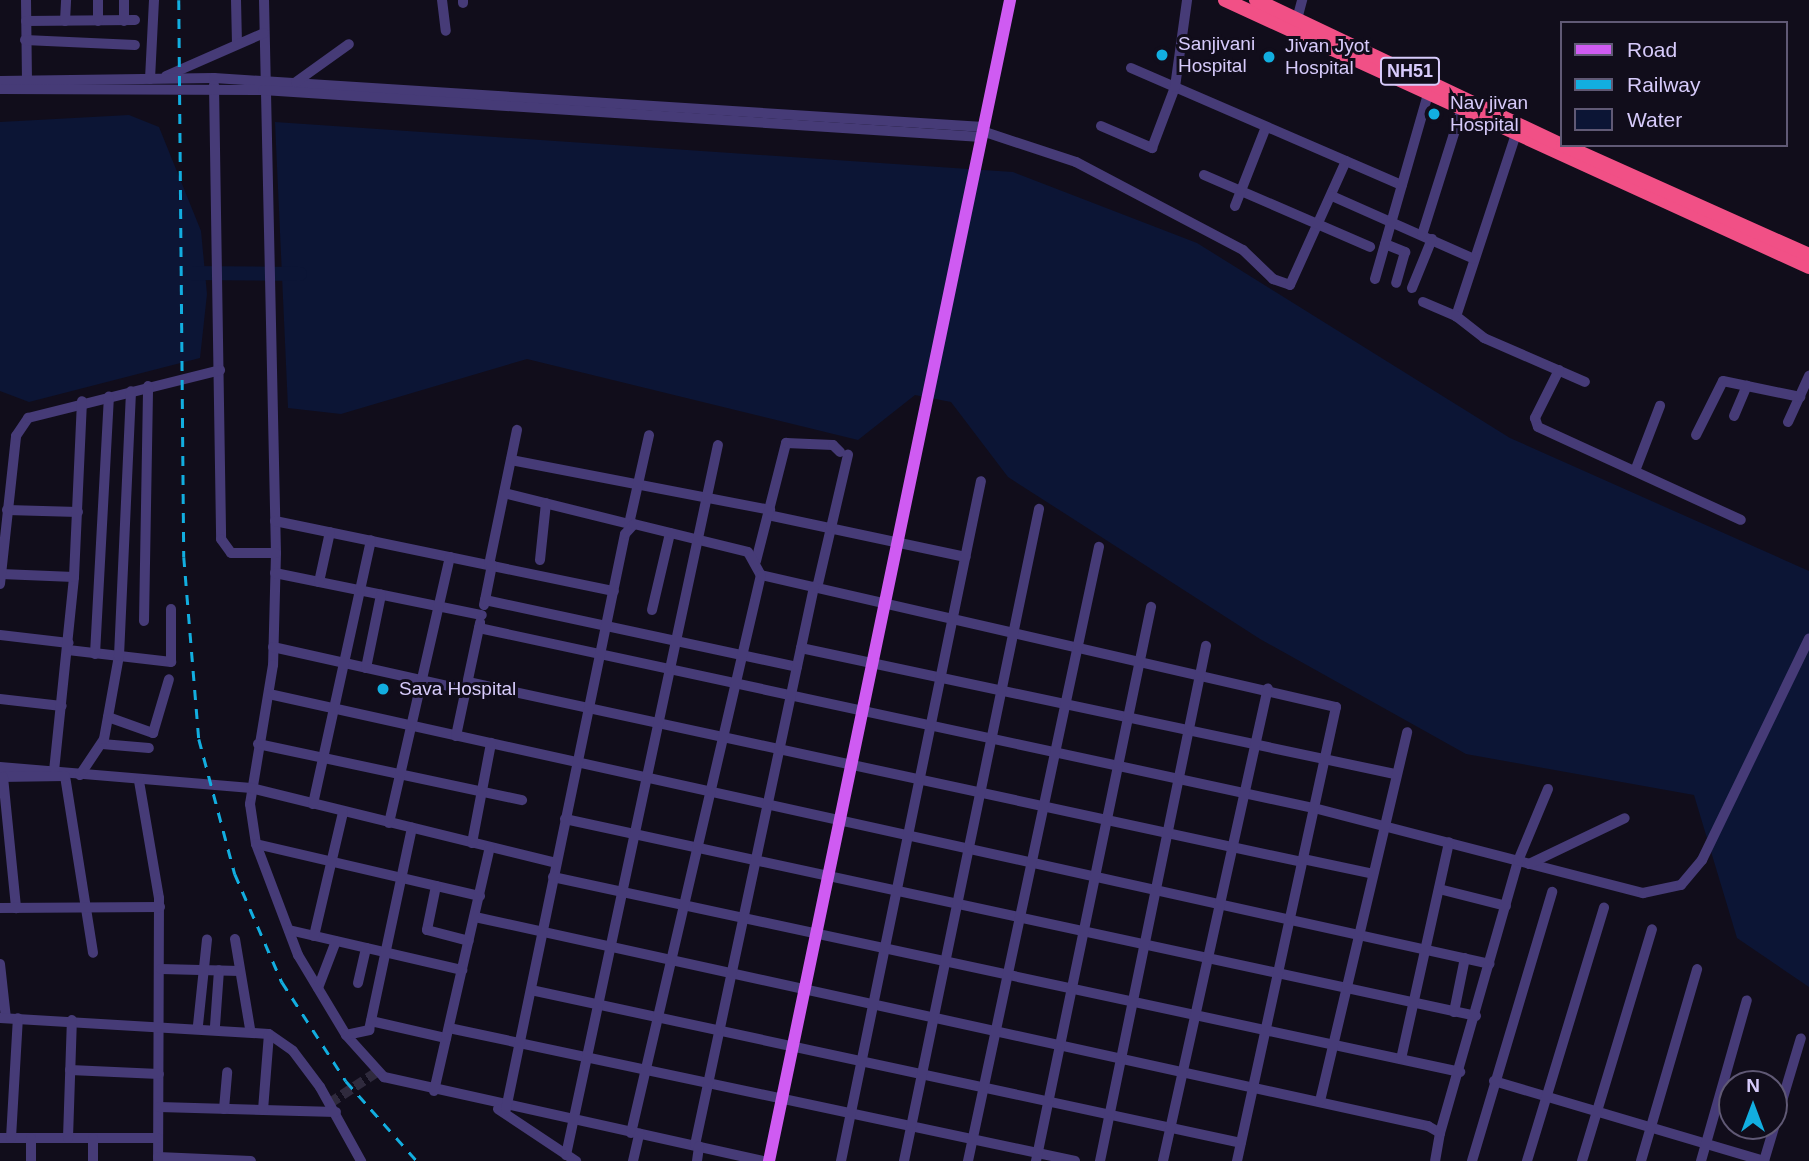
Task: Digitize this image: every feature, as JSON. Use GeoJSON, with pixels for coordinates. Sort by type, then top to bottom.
{"type":"FeatureCollection","features":[{"type":"Feature","properties":{"kind":"highway","name":"NH51"},"geometry":{"type":"LineString","coordinates":[[1225,0],[1296,24],[1560,144]]}},
{"type":"Feature","properties":{"kind":"highway","name":"NH51"},"geometry":{"type":"LineString","coordinates":[[1256,0],[1296,24],[1462,108],[1809,267]]}},
{"type":"Feature","properties":{"kind":"highway","name":"NH51"},"geometry":{"type":"LineString","coordinates":[[1567,147],[1809,256]]}},
{"type":"Feature","properties":{"kind":"main road"},"geometry":{"type":"LineString","coordinates":[[762,1161],[781,1098],[1010,0]]}},
{"type":"Feature","properties":{"kind":"street"},"geometry":{"type":"LineString","coordinates":[[26,0],[27,85]]}},
{"type":"Feature","properties":{"kind":"street"},"geometry":{"type":"LineString","coordinates":[[65,21],[66,0]]}},
{"type":"Feature","properties":{"kind":"street"},"geometry":{"type":"LineString","coordinates":[[98,0],[98,21]]}},
{"type":"Feature","properties":{"kind":"street"},"geometry":{"type":"LineString","coordinates":[[26,21],[129,20],[124,0]]}},
{"type":"Feature","properties":{"kind":"street"},"geometry":{"type":"LineString","coordinates":[[147,83],[154,0]]}},
{"type":"Feature","properties":{"kind":"street"},"geometry":{"type":"LineString","coordinates":[[236,0],[237,43]]}},
{"type":"Feature","properties":{"kind":"street"},"geometry":{"type":"LineString","coordinates":[[264,0],[262,116],[276,553],[269,694],[251,788],[256,844],[289,930],[318,988],[346,1035],[384,1077],[506,1109],[697,1145],[762,1161]]}},
{"type":"Feature","properties":{"kind":"street"},"geometry":{"type":"LineString","coordinates":[[442,0],[446,31]]}},
{"type":"Feature","properties":{"kind":"street"},"geometry":{"type":"LineString","coordinates":[[1101,126],[1152,148],[1175,87],[1187,0]]}},
{"type":"Feature","properties":{"kind":"street"},"geometry":{"type":"LineString","coordinates":[[1296,24],[1302,0]]}},
{"type":"Feature","properties":{"kind":"street"},"geometry":{"type":"LineString","coordinates":[[147,83],[264,33]]}},
{"type":"Feature","properties":{"kind":"street"},"geometry":{"type":"LineString","coordinates":[[25,40],[135,45]]}},
{"type":"Feature","properties":{"kind":"street"},"geometry":{"type":"LineString","coordinates":[[295,82],[349,44]]}},
{"type":"Feature","properties":{"kind":"street"},"geometry":{"type":"LineString","coordinates":[[1131,68],[1402,185]]}},
{"type":"Feature","properties":{"kind":"street"},"geometry":{"type":"LineString","coordinates":[[163,77],[214,83]]}},
{"type":"Feature","properties":{"kind":"street"},"geometry":{"type":"LineString","coordinates":[[0,81],[27,85]]}},
{"type":"Feature","properties":{"kind":"street"},"geometry":{"type":"LineString","coordinates":[[263,85],[295,82],[457,98]]}},
{"type":"Feature","properties":{"kind":"street"},"geometry":{"type":"LineString","coordinates":[[0,89],[27,85],[147,83],[263,85],[982,132],[1076,162],[1243,250],[1282,284],[1297,279],[1346,162]]}},
{"type":"Feature","properties":{"kind":"street"},"geometry":{"type":"LineString","coordinates":[[214,83],[221,539],[231,553],[276,553]]}},
{"type":"Feature","properties":{"kind":"street"},"geometry":{"type":"LineString","coordinates":[[1375,279],[1429,91]]}},
{"type":"Feature","properties":{"kind":"street"},"geometry":{"type":"LineString","coordinates":[[1422,235],[1462,108]]}},
{"type":"Feature","properties":{"kind":"street"},"geometry":{"type":"LineString","coordinates":[[1235,206],[1266,127]]}},
{"type":"Feature","properties":{"kind":"street"},"geometry":{"type":"LineString","coordinates":[[1456,316],[1516,134]]}},
{"type":"Feature","properties":{"kind":"street"},"geometry":{"type":"LineString","coordinates":[[1204,175],[1370,247]]}},
{"type":"Feature","properties":{"kind":"street"},"geometry":{"type":"LineString","coordinates":[[1332,196],[1475,259]]}},
{"type":"Feature","properties":{"kind":"street"},"geometry":{"type":"LineString","coordinates":[[1412,288],[1432,239]]}},
{"type":"Feature","properties":{"kind":"street"},"geometry":{"type":"LineString","coordinates":[[1385,244],[1405,252],[1396,283]]}},
{"type":"Feature","properties":{"kind":"street"},"geometry":{"type":"LineString","coordinates":[[1423,303],[1456,316],[1484,338],[1585,382]]}},
{"type":"Feature","properties":{"kind":"street"},"geometry":{"type":"LineString","coordinates":[[74,577],[1,575],[5,508],[21,425],[38,413],[220,370]]}},
{"type":"Feature","properties":{"kind":"street"},"geometry":{"type":"LineString","coordinates":[[1559,370],[1535,418],[1538,427],[1741,520]]}},
{"type":"Feature","properties":{"kind":"street"},"geometry":{"type":"LineString","coordinates":[[1788,422],[1809,376]]}},
{"type":"Feature","properties":{"kind":"street"},"geometry":{"type":"LineString","coordinates":[[1696,435],[1718,383],[1800,397]]}},
{"type":"Feature","properties":{"kind":"street"},"geometry":{"type":"LineString","coordinates":[[144,621],[148,386]]}},
{"type":"Feature","properties":{"kind":"street"},"geometry":{"type":"LineString","coordinates":[[1734,416],[1747,386]]}},
{"type":"Feature","properties":{"kind":"street"},"geometry":{"type":"LineString","coordinates":[[93,953],[73,775],[102,744],[119,656],[131,391]]}},
{"type":"Feature","properties":{"kind":"street"},"geometry":{"type":"LineString","coordinates":[[95,653],[109,396]]}},
{"type":"Feature","properties":{"kind":"street"},"geometry":{"type":"LineString","coordinates":[[54,771],[74,577],[82,401]]}},
{"type":"Feature","properties":{"kind":"street"},"geometry":{"type":"LineString","coordinates":[[1635,471],[1660,406]]}},
{"type":"Feature","properties":{"kind":"street"},"geometry":{"type":"LineString","coordinates":[[456,736],[517,430]]}},
{"type":"Feature","properties":{"kind":"street"},"geometry":{"type":"LineString","coordinates":[[506,1109],[555,863],[649,435]]}},
{"type":"Feature","properties":{"kind":"street"},"geometry":{"type":"LineString","coordinates":[[697,1161],[697,1145],[708,1083],[797,667],[831,529],[844,453],[833,445],[786,443],[756,561]]}},
{"type":"Feature","properties":{"kind":"street"},"geometry":{"type":"LineString","coordinates":[[571,1158],[572,1122],[718,445]]}},
{"type":"Feature","properties":{"kind":"street"},"geometry":{"type":"LineString","coordinates":[[511,460],[637,486],[707,497],[831,529],[966,557]]}},
{"type":"Feature","properties":{"kind":"street"},"geometry":{"type":"LineString","coordinates":[[0,477],[11,477]]}},
{"type":"Feature","properties":{"kind":"street"},"geometry":{"type":"LineString","coordinates":[[841,1161],[981,481]]}},
{"type":"Feature","properties":{"kind":"street"},"geometry":{"type":"LineString","coordinates":[[504,493],[748,552],[756,561],[761,575],[646,1069],[633,1161]]}},
{"type":"Feature","properties":{"kind":"street"},"geometry":{"type":"LineString","coordinates":[[540,560],[547,503]]}},
{"type":"Feature","properties":{"kind":"street"},"geometry":{"type":"LineString","coordinates":[[5,508],[78,512]]}},
{"type":"Feature","properties":{"kind":"street"},"geometry":{"type":"LineString","coordinates":[[904,1161],[1040,509]]}},
{"type":"Feature","properties":{"kind":"street"},"geometry":{"type":"LineString","coordinates":[[275,521],[614,591]]}},
{"type":"Feature","properties":{"kind":"street"},"geometry":{"type":"LineString","coordinates":[[319,582],[330,532]]}},
{"type":"Feature","properties":{"kind":"street"},"geometry":{"type":"LineString","coordinates":[[652,610],[670,533]]}},
{"type":"Feature","properties":{"kind":"street"},"geometry":{"type":"LineString","coordinates":[[313,804],[371,540]]}},
{"type":"Feature","properties":{"kind":"street"},"geometry":{"type":"LineString","coordinates":[[968,1161],[1099,547]]}},
{"type":"Feature","properties":{"kind":"street"},"geometry":{"type":"LineString","coordinates":[[388,823],[436,606],[450,557]]}},
{"type":"Feature","properties":{"kind":"street"},"geometry":{"type":"LineString","coordinates":[[275,573],[482,615]]}},
{"type":"Feature","properties":{"kind":"street"},"geometry":{"type":"LineString","coordinates":[[761,575],[1201,673],[1336,707],[1237,1161]]}},
{"type":"Feature","properties":{"kind":"street"},"geometry":{"type":"LineString","coordinates":[[366,667],[381,594]]}},
{"type":"Feature","properties":{"kind":"street"},"geometry":{"type":"LineString","coordinates":[[485,600],[797,667]]}},
{"type":"Feature","properties":{"kind":"street"},"geometry":{"type":"LineString","coordinates":[[1037,1157],[1151,607]]}},
{"type":"Feature","properties":{"kind":"street"},"geometry":{"type":"LineString","coordinates":[[0,635],[95,653],[173,660],[171,608]]}},
{"type":"Feature","properties":{"kind":"street"},"geometry":{"type":"LineString","coordinates":[[479,628],[1244,792],[1381,824],[1523,863],[1657,893],[1681,885],[1702,860],[1809,639]]}},
{"type":"Feature","properties":{"kind":"street"},"geometry":{"type":"LineString","coordinates":[[1100,1161],[1206,646]]}},
{"type":"Feature","properties":{"kind":"street"},"geometry":{"type":"LineString","coordinates":[[273,647],[421,680],[589,707],[1232,846],[1369,873]]}},
{"type":"Feature","properties":{"kind":"street"},"geometry":{"type":"LineString","coordinates":[[801,649],[1004,687],[1395,774]]}},
{"type":"Feature","properties":{"kind":"street"},"geometry":{"type":"LineString","coordinates":[[108,717],[153,733],[169,679]]}},
{"type":"Feature","properties":{"kind":"street"},"geometry":{"type":"LineString","coordinates":[[1163,1161],[1206,958],[1268,689]]}},
{"type":"Feature","properties":{"kind":"street"},"geometry":{"type":"LineString","coordinates":[[269,694],[1490,964]]}},
{"type":"Feature","properties":{"kind":"street"},"geometry":{"type":"LineString","coordinates":[[0,699],[62,706]]}},
{"type":"Feature","properties":{"kind":"street"},"geometry":{"type":"LineString","coordinates":[[1320,1101],[1369,873],[1408,732]]}},
{"type":"Feature","properties":{"kind":"street"},"geometry":{"type":"LineString","coordinates":[[472,843],[491,743]]}},
{"type":"Feature","properties":{"kind":"street"},"geometry":{"type":"LineString","coordinates":[[102,744],[149,748]]}},
{"type":"Feature","properties":{"kind":"street"},"geometry":{"type":"LineString","coordinates":[[258,744],[522,800]]}},
{"type":"Feature","properties":{"kind":"street"},"geometry":{"type":"LineString","coordinates":[[1,774],[54,771],[73,775]]}},
{"type":"Feature","properties":{"kind":"street"},"geometry":{"type":"LineString","coordinates":[[1,774],[73,775],[251,788],[555,863]]}},
{"type":"Feature","properties":{"kind":"street"},"geometry":{"type":"LineString","coordinates":[[1,774],[16,908]]}},
{"type":"Feature","properties":{"kind":"street"},"geometry":{"type":"LineString","coordinates":[[139,781],[160,907],[158,1159],[251,1161]]}},
{"type":"Feature","properties":{"kind":"street"},"geometry":{"type":"LineString","coordinates":[[1435,1161],[1440,1133],[1460,1072],[1506,906],[1548,789]]}},
{"type":"Feature","properties":{"kind":"street"},"geometry":{"type":"LineString","coordinates":[[314,936],[343,811]]}},
{"type":"Feature","properties":{"kind":"street"},"geometry":{"type":"LineString","coordinates":[[1523,863],[1625,818]]}},
{"type":"Feature","properties":{"kind":"street"},"geometry":{"type":"LineString","coordinates":[[565,819],[1476,1016]]}},
{"type":"Feature","properties":{"kind":"street"},"geometry":{"type":"LineString","coordinates":[[346,1035],[367,1034],[412,828]]}},
{"type":"Feature","properties":{"kind":"street"},"geometry":{"type":"LineString","coordinates":[[1401,1059],[1448,842]]}},
{"type":"Feature","properties":{"kind":"street"},"geometry":{"type":"LineString","coordinates":[[256,844],[480,896]]}},
{"type":"Feature","properties":{"kind":"street"},"geometry":{"type":"LineString","coordinates":[[434,1091],[490,847]]}},
{"type":"Feature","properties":{"kind":"street"},"geometry":{"type":"LineString","coordinates":[[553,877],[1460,1072]]}},
{"type":"Feature","properties":{"kind":"street"},"geometry":{"type":"LineString","coordinates":[[436,886],[427,930],[469,941]]}},
{"type":"Feature","properties":{"kind":"street"},"geometry":{"type":"LineString","coordinates":[[1439,889],[1506,906]]}},
{"type":"Feature","properties":{"kind":"street"},"geometry":{"type":"LineString","coordinates":[[1472,1161],[1552,892]]}},
{"type":"Feature","properties":{"kind":"street"},"geometry":{"type":"LineString","coordinates":[[0,908],[160,907]]}},
{"type":"Feature","properties":{"kind":"street"},"geometry":{"type":"LineString","coordinates":[[1527,1161],[1604,907]]}},
{"type":"Feature","properties":{"kind":"street"},"geometry":{"type":"LineString","coordinates":[[475,918],[803,992],[1320,1101],[1440,1133]]}},
{"type":"Feature","properties":{"kind":"street"},"geometry":{"type":"LineString","coordinates":[[1582,1161],[1652,929]]}},
{"type":"Feature","properties":{"kind":"street"},"geometry":{"type":"LineString","coordinates":[[289,930],[462,970]]}},
{"type":"Feature","properties":{"kind":"street"},"geometry":{"type":"LineString","coordinates":[[198,1025],[207,939]]}},
{"type":"Feature","properties":{"kind":"street"},"geometry":{"type":"LineString","coordinates":[[235,939],[250,1029]]}},
{"type":"Feature","properties":{"kind":"street"},"geometry":{"type":"LineString","coordinates":[[318,988],[336,941]]}},
{"type":"Feature","properties":{"kind":"street"},"geometry":{"type":"LineString","coordinates":[[358,983],[366,948]]}},
{"type":"Feature","properties":{"kind":"street"},"geometry":{"type":"LineString","coordinates":[[1454,1012],[1465,958]]}},
{"type":"Feature","properties":{"kind":"street"},"geometry":{"type":"LineString","coordinates":[[0,964],[3,1018],[215,1026],[250,1029],[269,1034],[293,1051],[336,1112],[361,1161]]}},
{"type":"Feature","properties":{"kind":"street"},"geometry":{"type":"LineString","coordinates":[[161,969],[240,971]]}},
{"type":"Feature","properties":{"kind":"street"},"geometry":{"type":"LineString","coordinates":[[1641,1161],[1697,969]]}},
{"type":"Feature","properties":{"kind":"street"},"geometry":{"type":"LineString","coordinates":[[215,1026],[219,970]]}},
{"type":"Feature","properties":{"kind":"street"},"geometry":{"type":"LineString","coordinates":[[531,990],[1241,1143]]}},
{"type":"Feature","properties":{"kind":"street"},"geometry":{"type":"LineString","coordinates":[[1701,1161],[1747,1000]]}},
{"type":"Feature","properties":{"kind":"street"},"geometry":{"type":"LineString","coordinates":[[11,1138],[18,1018]]}},
{"type":"Feature","properties":{"kind":"street"},"geometry":{"type":"LineString","coordinates":[[68,1138],[72,1020]]}},
{"type":"Feature","properties":{"kind":"street"},"geometry":{"type":"LineString","coordinates":[[371,1021],[520,1043],[973,1139],[1037,1157],[1075,1161]]}},
{"type":"Feature","properties":{"kind":"street"},"geometry":{"type":"LineString","coordinates":[[263,1110],[269,1034]]}},
{"type":"Feature","properties":{"kind":"street"},"geometry":{"type":"LineString","coordinates":[[1494,1081],[1764,1161],[1801,1038]]}},
{"type":"Feature","properties":{"kind":"street"},"geometry":{"type":"LineString","coordinates":[[70,1070],[159,1074]]}},
{"type":"Feature","properties":{"kind":"street"},"geometry":{"type":"LineString","coordinates":[[224,1109],[227,1072]]}},
{"type":"Feature","properties":{"kind":"street"},"geometry":{"type":"LineString","coordinates":[[492,1105],[571,1158]]}},
{"type":"Feature","properties":{"kind":"street"},"geometry":{"type":"LineString","coordinates":[[159,1107],[336,1112]]}},
{"type":"Feature","properties":{"kind":"street"},"geometry":{"type":"LineString","coordinates":[[0,1138],[158,1138]]}},
{"type":"Feature","properties":{"kind":"street"},"geometry":{"type":"LineString","coordinates":[[31,1138],[31,1161]]}},
{"type":"Feature","properties":{"kind":"street"},"geometry":{"type":"LineString","coordinates":[[93,1138],[93,1161]]}},
{"type":"Feature","properties":{"kind":"water"},"geometry":{"type":"Polygon","coordinates":[[[129,115],[159,127],[201,231],[207,294],[200,358],[29,402],[0,391],[0,122],[129,115]]]}},
{"type":"Feature","properties":{"kind":"water"},"geometry":{"type":"Polygon","coordinates":[[[275,122],[1013,172],[1197,243],[1510,438],[1809,571],[1809,987],[1737,938],[1694,795],[1466,754],[1260,639],[1008,477],[951,402],[915,395],[858,440],[527,359],[341,414],[288,408],[275,122]]]}},
{"type":"Feature","properties":{"kind":"waterway"},"geometry":{"type":"LineString","coordinates":[[187,273],[300,274]]}},
{"type":"Feature","properties":{"kind":"tunnel"},"geometry":{"type":"LineString","coordinates":[[330,1103],[377,1072]]}},
{"type":"Feature","properties":{"kind":"railway"},"geometry":{"type":"LineString","coordinates":[[179,0],[184,557],[199,739],[235,874],[282,982],[346,1081],[417,1161]]}},
{"type":"Feature","properties":{"kind":"place","name":"Sanjivani Hospital"},"geometry":{"type":"Point","coordinates":[1162,55]}},
{"type":"Feature","properties":{"kind":"place","name":"Jivan Jyot Hospital"},"geometry":{"type":"Point","coordinates":[1269,57]}},
{"type":"Feature","properties":{"kind":"place","name":"Nav jivan Hospital"},"geometry":{"type":"Point","coordinates":[1434,114]}},
{"type":"Feature","properties":{"kind":"place","name":"Sava Hospital"},"geometry":{"type":"Point","coordinates":[383,689]}}]}
